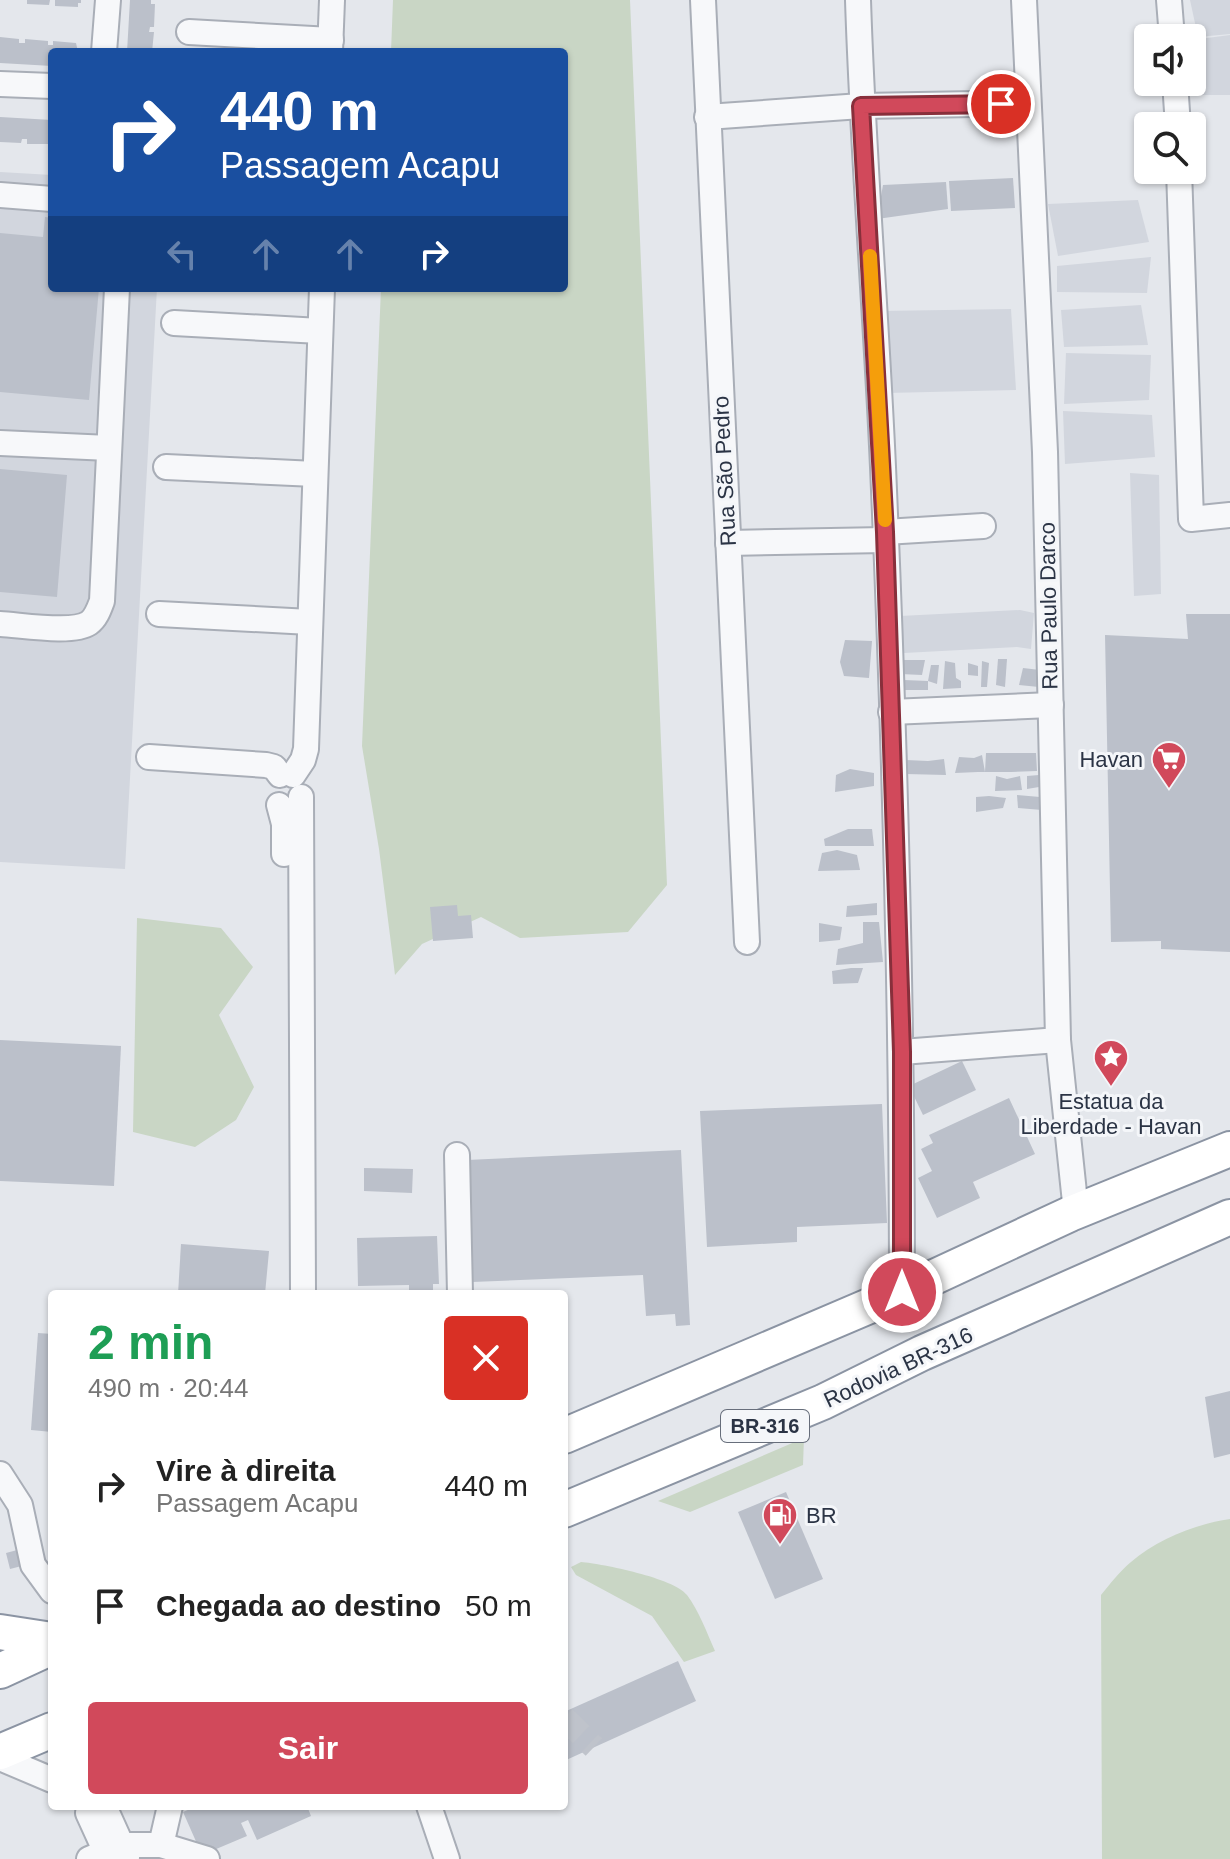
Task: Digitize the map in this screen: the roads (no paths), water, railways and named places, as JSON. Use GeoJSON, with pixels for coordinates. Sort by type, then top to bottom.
{"type":"FeatureCollection","features":[{"type":"Feature","properties":{"kind":"highway"},"geometry":{"type":"LineString","coordinates":[[568,1434],[902,1292],[1076,1212],[1230,1149]]}},
{"type":"Feature","properties":{"kind":"highway","name":"Rodovia BR-316"},"geometry":{"type":"LineString","coordinates":[[568,1508],[823,1402],[922,1353],[1230,1217]]}},
{"type":"Feature","properties":{"kind":"highway"},"geometry":{"type":"LineString","coordinates":[[0,1632],[48,1639]]}},
{"type":"Feature","properties":{"kind":"highway"},"geometry":{"type":"LineString","coordinates":[[0,1671],[48,1649]]}},
{"type":"Feature","properties":{"kind":"highway"},"geometry":{"type":"LineString","coordinates":[[0,1755],[48,1732]]}},
{"type":"Feature","properties":{"kind":"street"},"geometry":{"type":"LineString","coordinates":[[104,48],[108,0]]}},
{"type":"Feature","properties":{"kind":"street"},"geometry":{"type":"LineString","coordinates":[[189,32],[330,46],[332,0]]}},
{"type":"Feature","properties":{"kind":"street","name":"Rua São Pedro"},"geometry":{"type":"LineString","coordinates":[[703,0],[747,942]]}},
{"type":"Feature","properties":{"kind":"street"},"geometry":{"type":"LineString","coordinates":[[858,0],[891,712],[902,1052],[902,1292]]}},
{"type":"Feature","properties":{"kind":"street","name":"Rua Paulo Darco"},"geometry":{"type":"LineString","coordinates":[[1024,0],[1045,452],[1058,1040],[1076,1212]]}},
{"type":"Feature","properties":{"kind":"street"},"geometry":{"type":"LineString","coordinates":[[1169,0],[1171,24]]}},
{"type":"Feature","properties":{"kind":"street"},"geometry":{"type":"LineString","coordinates":[[0,84],[48,86]]}},
{"type":"Feature","properties":{"kind":"street"},"geometry":{"type":"LineString","coordinates":[[707,117],[861,106],[1028,103]]}},
{"type":"Feature","properties":{"kind":"street"},"geometry":{"type":"LineString","coordinates":[[1179,184],[1191,519],[1230,515]]}},
{"type":"Feature","properties":{"kind":"street"},"geometry":{"type":"LineString","coordinates":[[0,195],[48,199]]}},
{"type":"Feature","properties":{"kind":"street"},"geometry":{"type":"LineString","coordinates":[[0,624],[80,627],[94,619],[102,601],[117,292]]}},
{"type":"Feature","properties":{"kind":"street"},"geometry":{"type":"LineString","coordinates":[[288,1290],[284,824],[288,788],[306,749],[322,292]]}},
{"type":"Feature","properties":{"kind":"street"},"geometry":{"type":"LineString","coordinates":[[174,323],[320,331]]}},
{"type":"Feature","properties":{"kind":"street"},"geometry":{"type":"LineString","coordinates":[[0,443],[109,448]]}},
{"type":"Feature","properties":{"kind":"street"},"geometry":{"type":"LineString","coordinates":[[166,467],[315,474]]}},
{"type":"Feature","properties":{"kind":"street"},"geometry":{"type":"LineString","coordinates":[[728,543],[885,536],[983,526]]}},
{"type":"Feature","properties":{"kind":"street"},"geometry":{"type":"LineString","coordinates":[[159,614],[310,622]]}},
{"type":"Feature","properties":{"kind":"street"},"geometry":{"type":"LineString","coordinates":[[891,712],[1051,705]]}},
{"type":"Feature","properties":{"kind":"street"},"geometry":{"type":"LineString","coordinates":[[149,757],[266,765],[274,767],[288,788],[303,1290]]}},
{"type":"Feature","properties":{"kind":"street"},"geometry":{"type":"LineString","coordinates":[[902,1052],[1058,1040]]}},
{"type":"Feature","properties":{"kind":"street"},"geometry":{"type":"LineString","coordinates":[[457,1155],[460,1290]]}},
{"type":"Feature","properties":{"kind":"street"},"geometry":{"type":"LineString","coordinates":[[0,1474],[20,1505],[33,1565],[48,1586]]}},
{"type":"Feature","properties":{"kind":"street"},"geometry":{"type":"LineString","coordinates":[[0,1755],[48,1778]]}},
{"type":"Feature","properties":{"kind":"street"},"geometry":{"type":"LineString","coordinates":[[96,1810],[117,1854],[161,1845],[207,1859]]}},
{"type":"Feature","properties":{"kind":"street"},"geometry":{"type":"LineString","coordinates":[[161,1845],[169,1810]]}},
{"type":"Feature","properties":{"kind":"street"},"geometry":{"type":"LineString","coordinates":[[430,1810],[447,1859]]}},
{"type":"Feature","properties":{"kind":"tunnel"},"geometry":{"type":"LineString","coordinates":[[568,1722],[594,1747]]}},
{"type":"Feature","properties":{"kind":"place","name":"Havan"},"geometry":{"type":"Point","coordinates":[1169,790]}},
{"type":"Feature","properties":{"kind":"place","name":"Estatua da Liberdade - Havan"},"geometry":{"type":"Point","coordinates":[1111,1088]}},
{"type":"Feature","properties":{"kind":"place","name":"BR"},"geometry":{"type":"Point","coordinates":[780,1546]}}]}
